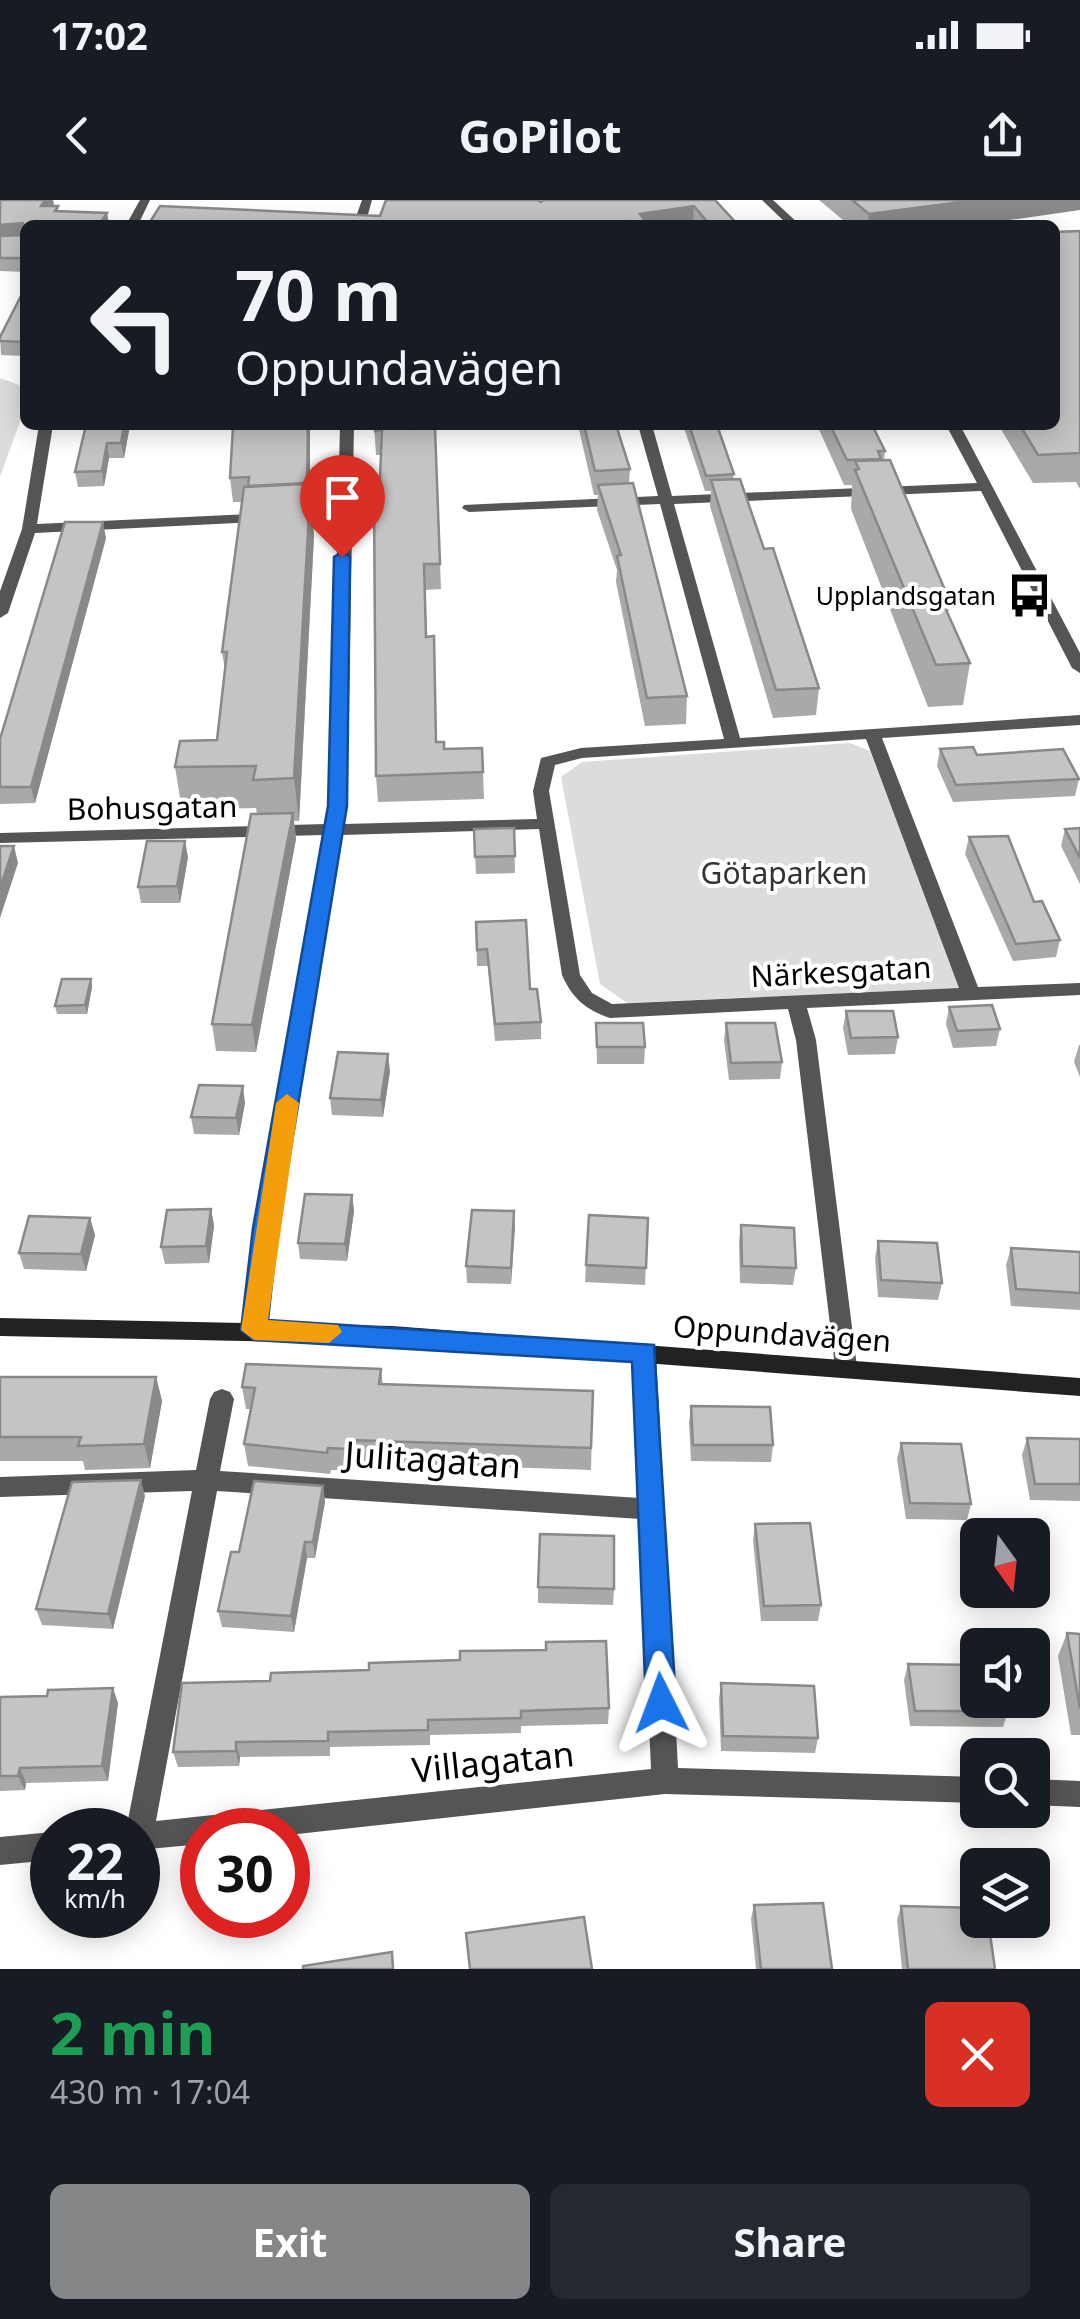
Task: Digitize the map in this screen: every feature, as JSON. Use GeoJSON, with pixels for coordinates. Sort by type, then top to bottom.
{"type":"FeatureCollection","features":[{"type":"Feature","properties":{"kind":"main road","name":"Oppundavägen"},"geometry":{"type":"LineString","coordinates":[[0,1327],[254,1330],[645,1353],[1080,1387]]}},
{"type":"Feature","properties":{"kind":"street"},"geometry":{"type":"LineString","coordinates":[[767,200],[788,220]]}},
{"type":"Feature","properties":{"kind":"street"},"geometry":{"type":"LineString","coordinates":[[0,614],[29,528],[45,430]]}},
{"type":"Feature","properties":{"kind":"street"},"geometry":{"type":"LineString","coordinates":[[254,1330],[266,1228],[338,806],[347,430]]}},
{"type":"Feature","properties":{"kind":"street"},"geometry":{"type":"LineString","coordinates":[[646,430],[733,742]]}},
{"type":"Feature","properties":{"kind":"street"},"geometry":{"type":"LineString","coordinates":[[956,430],[1080,668]]}},
{"type":"Feature","properties":{"kind":"street"},"geometry":{"type":"LineString","coordinates":[[470,508],[985,487]]}},
{"type":"Feature","properties":{"kind":"street"},"geometry":{"type":"LineString","coordinates":[[29,528],[343,514]]}},
{"type":"Feature","properties":{"kind":"street"},"geometry":{"type":"LineString","coordinates":[[545,824],[542,774],[546,762],[559,757],[1080,720]]}},
{"type":"Feature","properties":{"kind":"street"},"geometry":{"type":"LineString","coordinates":[[872,734],[971,994]]}},
{"type":"Feature","properties":{"kind":"street","name":"Bohusgatan"},"geometry":{"type":"LineString","coordinates":[[0,838],[545,824]]}},
{"type":"Feature","properties":{"kind":"street","name":"Närkesgatan"},"geometry":{"type":"LineString","coordinates":[[545,824],[570,975],[577,990],[606,1009],[796,1004],[1080,989]]}},
{"type":"Feature","properties":{"kind":"street"},"geometry":{"type":"LineString","coordinates":[[796,1004],[806,1040],[846,1367]]}},
{"type":"Feature","properties":{"kind":"street"},"geometry":{"type":"LineString","coordinates":[[645,1353],[664,1781]]}},
{"type":"Feature","properties":{"kind":"street"},"geometry":{"type":"LineString","coordinates":[[144,1808],[222,1399]]}},
{"type":"Feature","properties":{"kind":"street","name":"Julitagatan"},"geometry":{"type":"LineString","coordinates":[[0,1486],[208,1480],[652,1509]]}},
{"type":"Feature","properties":{"kind":"street","name":"Villagatan"},"geometry":{"type":"LineString","coordinates":[[160,1834],[664,1781],[960,1789]]}},
{"type":"Feature","properties":{"kind":"street"},"geometry":{"type":"LineString","coordinates":[[1050,1793],[1080,1794]]}},
{"type":"Feature","properties":{"kind":"street"},"geometry":{"type":"LineString","coordinates":[[0,1851],[30,1848]]}},
{"type":"Feature","properties":{"kind":"green space"},"geometry":{"type":"Polygon","coordinates":[[[0,378],[20,385],[20,422],[0,477],[0,378]]]}},
{"type":"Feature","properties":{"kind":"green space","name":"Götaparken"},"geometry":{"type":"Polygon","coordinates":[[[850,743],[870,751],[960,988],[627,1003],[600,984],[561,777],[582,762],[850,743]]]}},
{"type":"Feature","properties":{"kind":"building"},"geometry":{"type":"Polygon","coordinates":[[[0,200],[45,200],[41,206],[58,206],[55,211],[107,213],[102,220],[20,220],[20,223],[0,225],[0,200]]]}},
{"type":"Feature","properties":{"kind":"building"},"geometry":{"type":"Polygon","coordinates":[[[386,200],[715,200],[733,220],[706,220],[694,206],[640,214],[644,220],[151,220],[160,206],[380,216],[386,200]]]}},
{"type":"Feature","properties":{"kind":"building"},"geometry":{"type":"Polygon","coordinates":[[[852,200],[976,200],[869,214],[852,200]]]}},
{"type":"Feature","properties":{"kind":"building"},"geometry":{"type":"Polygon","coordinates":[[[1080,231],[1080,453],[1038,455],[1023,430],[1060,430],[1060,232],[1080,231]]]}},
{"type":"Feature","properties":{"kind":"building"},"geometry":{"type":"Polygon","coordinates":[[[20,235],[20,258],[0,258],[0,236],[20,235]]]}},
{"type":"Feature","properties":{"kind":"building"},"geometry":{"type":"Polygon","coordinates":[[[20,298],[20,342],[0,341],[20,298]]]}},
{"type":"Feature","properties":{"kind":"building"},"geometry":{"type":"Polygon","coordinates":[[[85,430],[123,430],[121,443],[107,443],[102,471],[75,472],[85,430]]]}},
{"type":"Feature","properties":{"kind":"building"},"geometry":{"type":"Polygon","coordinates":[[[233,430],[308,430],[307,483],[248,486],[249,477],[230,478],[233,430]]]}},
{"type":"Feature","properties":{"kind":"building"},"geometry":{"type":"Polygon","coordinates":[[[382,430],[435,430],[440,564],[424,564],[426,637],[434,636],[436,742],[444,742],[444,749],[482,748],[483,772],[376,776],[374,502],[379,502],[382,430]]]}},
{"type":"Feature","properties":{"kind":"building"},"geometry":{"type":"Polygon","coordinates":[[[585,430],[618,430],[630,469],[595,471],[585,430]]]}},
{"type":"Feature","properties":{"kind":"building"},"geometry":{"type":"Polygon","coordinates":[[[691,430],[719,430],[734,474],[706,476],[691,430]]]}},
{"type":"Feature","properties":{"kind":"building"},"geometry":{"type":"Polygon","coordinates":[[[832,430],[874,430],[885,451],[878,451],[881,459],[847,460],[832,430]]]}},
{"type":"Feature","properties":{"kind":"building"},"geometry":{"type":"Polygon","coordinates":[[[890,460],[950,602],[943,603],[970,663],[936,665],[855,470],[859,469],[855,461],[890,460]]]}},
{"type":"Feature","properties":{"kind":"building"},"geometry":{"type":"Polygon","coordinates":[[[740,479],[764,549],[773,548],[819,688],[776,690],[711,480],[740,479]]]}},
{"type":"Feature","properties":{"kind":"building"},"geometry":{"type":"Polygon","coordinates":[[[633,483],[687,696],[647,698],[617,556],[621,555],[598,485],[633,483]]]}},
{"type":"Feature","properties":{"kind":"building"},"geometry":{"type":"Polygon","coordinates":[[[305,484],[304,496],[310,496],[294,778],[253,780],[256,766],[175,767],[180,741],[217,740],[227,652],[222,652],[244,487],[305,484]]]}},
{"type":"Feature","properties":{"kind":"building"},"geometry":{"type":"Polygon","coordinates":[[[65,522],[103,522],[31,787],[0,787],[0,739],[65,522]]]}},
{"type":"Feature","properties":{"kind":"building"},"geometry":{"type":"Polygon","coordinates":[[[973,747],[977,755],[1063,749],[1079,779],[956,785],[940,749],[973,747]]]}},
{"type":"Feature","properties":{"kind":"building"},"geometry":{"type":"Polygon","coordinates":[[[293,813],[252,1025],[212,1024],[251,814],[293,813]]]}},
{"type":"Feature","properties":{"kind":"building"},"geometry":{"type":"Polygon","coordinates":[[[514,828],[515,856],[475,857],[474,829],[514,828]]]}},
{"type":"Feature","properties":{"kind":"building"},"geometry":{"type":"Polygon","coordinates":[[[1080,828],[1080,858],[1065,829],[1080,828]]]}},
{"type":"Feature","properties":{"kind":"building"},"geometry":{"type":"Polygon","coordinates":[[[1008,836],[1034,902],[1042,901],[1060,940],[1016,944],[969,837],[1008,836]]]}},
{"type":"Feature","properties":{"kind":"building"},"geometry":{"type":"Polygon","coordinates":[[[147,841],[185,841],[177,886],[138,887],[147,841]]]}},
{"type":"Feature","properties":{"kind":"building"},"geometry":{"type":"Polygon","coordinates":[[[0,846],[14,846],[0,888],[0,846]]]}},
{"type":"Feature","properties":{"kind":"building"},"geometry":{"type":"Polygon","coordinates":[[[526,920],[530,989],[537,989],[541,1022],[495,1024],[487,949],[477,950],[476,922],[526,920]]]}},
{"type":"Feature","properties":{"kind":"building"},"geometry":{"type":"Polygon","coordinates":[[[62,979],[91,979],[85,1005],[55,1006],[62,979]]]}},
{"type":"Feature","properties":{"kind":"building"},"geometry":{"type":"Polygon","coordinates":[[[992,1005],[1000,1029],[957,1031],[949,1007],[992,1005]]]}},
{"type":"Feature","properties":{"kind":"building"},"geometry":{"type":"Polygon","coordinates":[[[846,1011],[893,1011],[898,1037],[851,1038],[846,1011]]]}},
{"type":"Feature","properties":{"kind":"building"},"geometry":{"type":"Polygon","coordinates":[[[596,1023],[643,1023],[645,1047],[597,1047],[596,1023]]]}},
{"type":"Feature","properties":{"kind":"building"},"geometry":{"type":"Polygon","coordinates":[[[726,1023],[775,1023],[782,1062],[731,1063],[726,1023]]]}},
{"type":"Feature","properties":{"kind":"building"},"geometry":{"type":"Polygon","coordinates":[[[338,1052],[388,1054],[381,1100],[330,1098],[338,1052]]]}},
{"type":"Feature","properties":{"kind":"building"},"geometry":{"type":"Polygon","coordinates":[[[199,1085],[243,1086],[236,1118],[191,1117],[199,1085]]]}},
{"type":"Feature","properties":{"kind":"building"},"geometry":{"type":"Polygon","coordinates":[[[305,1194],[352,1195],[345,1244],[298,1243],[305,1194]]]}},
{"type":"Feature","properties":{"kind":"building"},"geometry":{"type":"Polygon","coordinates":[[[211,1209],[206,1246],[161,1247],[167,1210],[211,1209]]]}},
{"type":"Feature","properties":{"kind":"building"},"geometry":{"type":"Polygon","coordinates":[[[472,1210],[514,1211],[511,1268],[466,1266],[472,1210]]]}},
{"type":"Feature","properties":{"kind":"building"},"geometry":{"type":"Polygon","coordinates":[[[589,1215],[648,1218],[646,1268],[586,1265],[589,1215]]]}},
{"type":"Feature","properties":{"kind":"building"},"geometry":{"type":"Polygon","coordinates":[[[29,1216],[90,1218],[81,1254],[19,1253],[29,1216]]]}},
{"type":"Feature","properties":{"kind":"building"},"geometry":{"type":"Polygon","coordinates":[[[741,1225],[794,1228],[796,1268],[742,1266],[741,1225]]]}},
{"type":"Feature","properties":{"kind":"building"},"geometry":{"type":"Polygon","coordinates":[[[878,1241],[937,1243],[942,1283],[881,1280],[878,1241]]]}},
{"type":"Feature","properties":{"kind":"building"},"geometry":{"type":"Polygon","coordinates":[[[1011,1248],[1080,1252],[1080,1293],[1016,1289],[1011,1248]]]}},
{"type":"Feature","properties":{"kind":"building"},"geometry":{"type":"Polygon","coordinates":[[[246,1364],[381,1369],[379,1384],[593,1391],[591,1448],[350,1440],[348,1449],[328,1448],[327,1453],[244,1444],[255,1388],[242,1387],[246,1364]]]}},
{"type":"Feature","properties":{"kind":"building"},"geometry":{"type":"Polygon","coordinates":[[[0,1377],[156,1377],[144,1444],[78,1446],[81,1437],[0,1437],[0,1377]]]}},
{"type":"Feature","properties":{"kind":"building"},"geometry":{"type":"Polygon","coordinates":[[[691,1406],[770,1407],[773,1445],[693,1445],[691,1406]]]}},
{"type":"Feature","properties":{"kind":"building"},"geometry":{"type":"Polygon","coordinates":[[[1027,1438],[1080,1439],[1080,1484],[1035,1484],[1027,1438]]]}},
{"type":"Feature","properties":{"kind":"building"},"geometry":{"type":"Polygon","coordinates":[[[901,1443],[961,1444],[971,1504],[910,1503],[901,1443]]]}},
{"type":"Feature","properties":{"kind":"building"},"geometry":{"type":"Polygon","coordinates":[[[141,1480],[108,1614],[36,1609],[72,1482],[141,1480]]]}},
{"type":"Feature","properties":{"kind":"building"},"geometry":{"type":"Polygon","coordinates":[[[254,1481],[323,1486],[313,1542],[305,1542],[291,1616],[218,1611],[231,1552],[239,1552],[254,1481]]]}},
{"type":"Feature","properties":{"kind":"building"},"geometry":{"type":"Polygon","coordinates":[[[810,1523],[821,1605],[764,1606],[755,1524],[810,1523]]]}},
{"type":"Feature","properties":{"kind":"building"},"geometry":{"type":"Polygon","coordinates":[[[540,1534],[614,1536],[614,1589],[538,1587],[540,1534]]]}},
{"type":"Feature","properties":{"kind":"building"},"geometry":{"type":"Polygon","coordinates":[[[1067,1633],[1080,1634],[1080,1709],[1067,1633]]]}},
{"type":"Feature","properties":{"kind":"building"},"geometry":{"type":"Polygon","coordinates":[[[606,1641],[609,1708],[521,1711],[521,1718],[428,1720],[428,1730],[328,1732],[328,1741],[236,1742],[236,1751],[173,1752],[182,1683],[270,1681],[271,1673],[369,1670],[369,1663],[460,1660],[460,1651],[546,1650],[546,1642],[606,1641]]]}},
{"type":"Feature","properties":{"kind":"building"},"geometry":{"type":"Polygon","coordinates":[[[908,1664],[960,1665],[960,1711],[915,1711],[908,1664]]]}},
{"type":"Feature","properties":{"kind":"building"},"geometry":{"type":"Polygon","coordinates":[[[721,1683],[814,1686],[818,1738],[723,1736],[721,1683]]]}},
{"type":"Feature","properties":{"kind":"building"},"geometry":{"type":"Polygon","coordinates":[[[113,1688],[102,1766],[20,1768],[18,1776],[0,1776],[0,1697],[47,1696],[48,1690],[113,1688]]]}},
{"type":"Feature","properties":{"kind":"building"},"geometry":{"type":"Polygon","coordinates":[[[823,1903],[832,1969],[761,1969],[754,1905],[823,1903]]]}},
{"type":"Feature","properties":{"kind":"building"},"geometry":{"type":"Polygon","coordinates":[[[901,1906],[960,1908],[960,1938],[991,1938],[995,1969],[908,1969],[901,1906]]]}},
{"type":"Feature","properties":{"kind":"building"},"geometry":{"type":"Polygon","coordinates":[[[584,1917],[592,1969],[470,1969],[466,1933],[584,1917]]]}},
{"type":"Feature","properties":{"kind":"building"},"geometry":{"type":"Polygon","coordinates":[[[392,1952],[393,1969],[303,1969],[303,1966],[392,1952]]]}},
{"type":"Feature","properties":{"kind":"slow traffic"},"geometry":{"type":"LineString","coordinates":[[287,1103],[254,1330],[329,1332]]}},
{"type":"Feature","properties":{"kind":"place","name":"Upplandsgatan"},"geometry":{"type":"Point","coordinates":[1029,595]}},
{"type":"Feature","properties":{"kind":"route"},"geometry":{"type":"LineString","coordinates":[[342,557],[338,806],[266,1228],[254,1330],[392,1335],[645,1353],[661,1703]]}}]}
